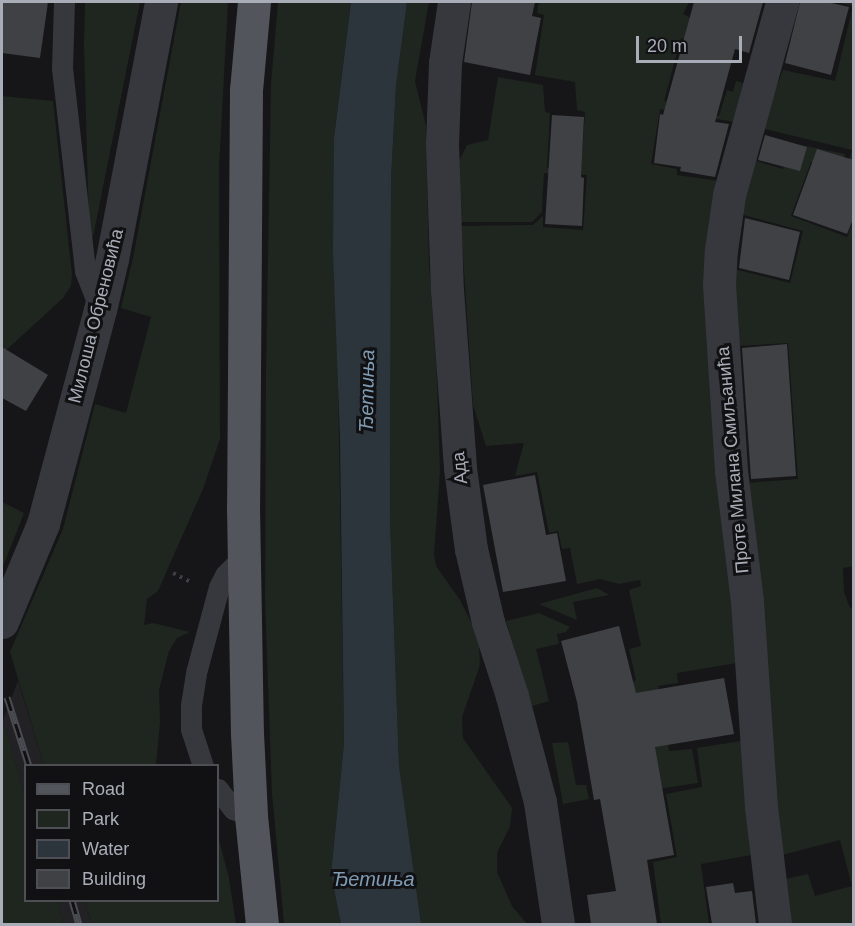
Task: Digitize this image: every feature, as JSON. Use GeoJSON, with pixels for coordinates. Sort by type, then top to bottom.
{"type":"FeatureCollection","features":[{"type":"Feature","properties":{"kind":"main road"},"geometry":{"type":"LineString","coordinates":[[254,2],[246,90],[244,556],[251,816],[262,924]]}},
{"type":"Feature","properties":{"kind":"street","name":"Милоша Обреновића"},"geometry":{"type":"LineString","coordinates":[[2,622],[43,524],[100,310],[112,259],[161,2]]}},
{"type":"Feature","properties":{"kind":"street","name":"Ада"},"geometry":{"type":"LineString","coordinates":[[454,2],[444,63],[441,143],[447,290],[460,468],[471,549],[488,622],[512,696],[540,802],[558,924]]}},
{"type":"Feature","properties":{"kind":"street","name":"Проте Милана Смиљанића"},"geometry":{"type":"LineString","coordinates":[[775,924],[761,807],[747,602],[730,470],[719,285],[721,250],[729,195],[782,2]]}},
{"type":"Feature","properties":{"kind":"lane"},"geometry":{"type":"LineString","coordinates":[[64,2],[62,68],[85,271],[100,310]]}},
{"type":"Feature","properties":{"kind":"lane"},"geometry":{"type":"LineString","coordinates":[[203,764],[191,729],[191,705],[197,669],[219,587],[225,575],[244,556]]}},
{"type":"Feature","properties":{"kind":"lane"},"geometry":{"type":"LineString","coordinates":[[219,790],[233,809],[251,816]]}},
{"type":"Feature","properties":{"kind":"path"},"geometry":{"type":"LineString","coordinates":[[173,573],[186,579]]}},
{"type":"Feature","properties":{"kind":"shaded area"},"geometry":{"type":"Polygon","coordinates":[[[18,681],[44,764],[24,764],[24,792],[3,720],[18,681]]]}},
{"type":"Feature","properties":{"kind":"shaded area"},"geometry":{"type":"Polygon","coordinates":[[[57,902],[85,902],[92,924],[64,924],[57,902]]]}},
{"type":"Feature","properties":{"kind":"green space"},"geometry":{"type":"Polygon","coordinates":[[[85,2],[140,2],[93,237],[89,227],[85,2]]]}},
{"type":"Feature","properties":{"kind":"green space"},"geometry":{"type":"Polygon","coordinates":[[[181,2],[228,2],[219,167],[220,439],[203,489],[158,591],[147,599],[144,625],[153,623],[190,632],[177,638],[169,651],[159,690],[160,723],[156,764],[44,764],[10,652],[63,529],[95,404],[126,413],[151,317],[121,308],[133,258],[181,2]]]}},
{"type":"Feature","properties":{"kind":"green space"},"geometry":{"type":"Polygon","coordinates":[[[278,2],[351,2],[334,138],[344,743],[331,874],[341,924],[284,924],[272,793],[265,600],[266,373],[271,84],[278,2]]]}},
{"type":"Feature","properties":{"kind":"green space"},"geometry":{"type":"Polygon","coordinates":[[[407,2],[429,2],[415,81],[426,126],[429,264],[437,378],[440,472],[434,554],[436,566],[460,600],[474,628],[479,647],[480,665],[462,717],[463,738],[512,808],[510,826],[497,853],[497,872],[512,906],[527,924],[421,924],[399,767],[390,520],[391,178],[396,86],[407,2]]]}},
{"type":"Feature","properties":{"kind":"green space"},"geometry":{"type":"Polygon","coordinates":[[[539,2],[689,2],[683,14],[711,29],[705,43],[681,38],[664,101],[719,116],[727,90],[733,92],[736,81],[743,83],[734,122],[660,109],[651,164],[677,169],[677,175],[719,181],[730,589],[737,663],[677,673],[678,683],[658,686],[669,751],[692,749],[698,783],[651,790],[633,682],[636,680],[629,649],[641,646],[629,590],[641,586],[640,580],[619,584],[600,579],[577,584],[570,548],[562,549],[558,531],[549,533],[537,472],[515,476],[524,443],[486,446],[473,405],[461,226],[533,225],[543,216],[543,227],[583,230],[587,175],[544,173],[542,212],[532,222],[460,222],[459,161],[467,145],[488,140],[498,77],[543,85],[545,112],[550,113],[547,168],[581,170],[585,112],[577,110],[575,82],[535,75],[544,15],[537,13],[539,2]]]}},
{"type":"Feature","properties":{"kind":"green space"},"geometry":{"type":"Polygon","coordinates":[[[837,2],[853,2],[853,6],[837,2]]]}},
{"type":"Feature","properties":{"kind":"green space"},"geometry":{"type":"Polygon","coordinates":[[[853,6],[853,182],[843,178],[852,150],[761,128],[783,70],[835,81],[853,6]]]}},
{"type":"Feature","properties":{"kind":"green space"},"geometry":{"type":"Polygon","coordinates":[[[2,96],[53,101],[72,274],[71,286],[63,298],[2,354],[2,96]]]}},
{"type":"Feature","properties":{"kind":"green space"},"geometry":{"type":"Polygon","coordinates":[[[791,143],[845,154],[839,171],[811,162],[791,216],[847,237],[853,222],[854,566],[843,568],[844,592],[850,608],[854,607],[853,924],[788,924],[781,880],[808,874],[815,896],[852,886],[840,840],[778,856],[746,483],[798,479],[788,343],[736,346],[734,269],[790,283],[803,231],[740,214],[753,160],[783,169],[791,143]]]}},
{"type":"Feature","properties":{"kind":"green space"},"geometry":{"type":"Polygon","coordinates":[[[2,502],[24,513],[2,569],[2,502]]]}},
{"type":"Feature","properties":{"kind":"green space"},"geometry":{"type":"Polygon","coordinates":[[[597,588],[609,595],[573,602],[577,620],[539,604],[597,588]]]}},
{"type":"Feature","properties":{"kind":"green space"},"geometry":{"type":"Polygon","coordinates":[[[539,613],[570,627],[566,632],[557,634],[559,644],[536,649],[549,701],[532,706],[506,621],[539,613]]]}},
{"type":"Feature","properties":{"kind":"green space"},"geometry":{"type":"Polygon","coordinates":[[[2,716],[24,792],[24,902],[57,902],[64,924],[2,924],[2,716]]]}},
{"type":"Feature","properties":{"kind":"green space"},"geometry":{"type":"Polygon","coordinates":[[[741,741],[751,855],[701,864],[709,924],[661,924],[653,862],[677,857],[666,794],[702,787],[697,748],[741,741]]]}},
{"type":"Feature","properties":{"kind":"green space"},"geometry":{"type":"Polygon","coordinates":[[[568,742],[576,785],[586,785],[589,799],[563,804],[552,743],[568,742]]]}},
{"type":"Feature","properties":{"kind":"green space"},"geometry":{"type":"Polygon","coordinates":[[[219,840],[229,878],[236,924],[92,924],[85,902],[219,902],[219,840]]]}},
{"type":"Feature","properties":{"kind":"water","name":"Ђетиња"},"geometry":{"type":"Polygon","coordinates":[[[351,2],[407,2],[396,86],[391,178],[390,520],[399,766],[421,924],[341,924],[331,874],[344,743],[340,439],[333,251],[334,138],[351,2]]]}},
{"type":"Feature","properties":{"kind":"building"},"geometry":{"type":"Polygon","coordinates":[[[2,2],[48,2],[40,58],[2,53],[2,2]]]}},
{"type":"Feature","properties":{"kind":"building"},"geometry":{"type":"Polygon","coordinates":[[[472,2],[535,2],[532,16],[541,18],[530,75],[464,62],[472,2]]]}},
{"type":"Feature","properties":{"kind":"building"},"geometry":{"type":"Polygon","coordinates":[[[694,2],[763,2],[749,53],[735,49],[715,122],[729,124],[715,177],[680,171],[681,167],[654,163],[660,114],[663,115],[694,2]]]}},
{"type":"Feature","properties":{"kind":"building"},"geometry":{"type":"Polygon","coordinates":[[[800,2],[827,2],[849,7],[831,75],[785,63],[800,2]]]}},
{"type":"Feature","properties":{"kind":"building"},"geometry":{"type":"Polygon","coordinates":[[[552,115],[584,117],[581,177],[584,178],[582,226],[545,224],[552,115]]]}},
{"type":"Feature","properties":{"kind":"building"},"geometry":{"type":"Polygon","coordinates":[[[765,135],[807,147],[800,171],[758,160],[765,135]]]}},
{"type":"Feature","properties":{"kind":"building"},"geometry":{"type":"Polygon","coordinates":[[[817,149],[854,160],[854,217],[847,234],[793,215],[817,149]]]}},
{"type":"Feature","properties":{"kind":"building"},"geometry":{"type":"Polygon","coordinates":[[[745,218],[800,232],[789,280],[739,268],[745,218]]]}},
{"type":"Feature","properties":{"kind":"building"},"geometry":{"type":"Polygon","coordinates":[[[787,344],[796,476],[751,479],[742,348],[787,344]]]}},
{"type":"Feature","properties":{"kind":"building"},"geometry":{"type":"Polygon","coordinates":[[[2,347],[48,375],[26,411],[2,398],[2,347]]]}},
{"type":"Feature","properties":{"kind":"building"},"geometry":{"type":"Polygon","coordinates":[[[535,475],[546,535],[557,533],[566,581],[503,592],[483,485],[535,475]]]}},
{"type":"Feature","properties":{"kind":"building"},"geometry":{"type":"Polygon","coordinates":[[[619,626],[636,693],[724,678],[734,734],[655,747],[674,855],[647,860],[657,924],[591,924],[587,895],[616,891],[600,799],[594,800],[577,702],[561,641],[619,626]]]}},
{"type":"Feature","properties":{"kind":"building"},"geometry":{"type":"Polygon","coordinates":[[[733,883],[735,893],[752,891],[756,924],[712,924],[706,887],[733,883]]]}},
{"type":"Feature","properties":{"kind":"railway"},"geometry":{"type":"LineString","coordinates":[[7,697],[28,764]]}},
{"type":"Feature","properties":{"kind":"railway"},"geometry":{"type":"LineString","coordinates":[[73,902],[79,924]]}}]}
